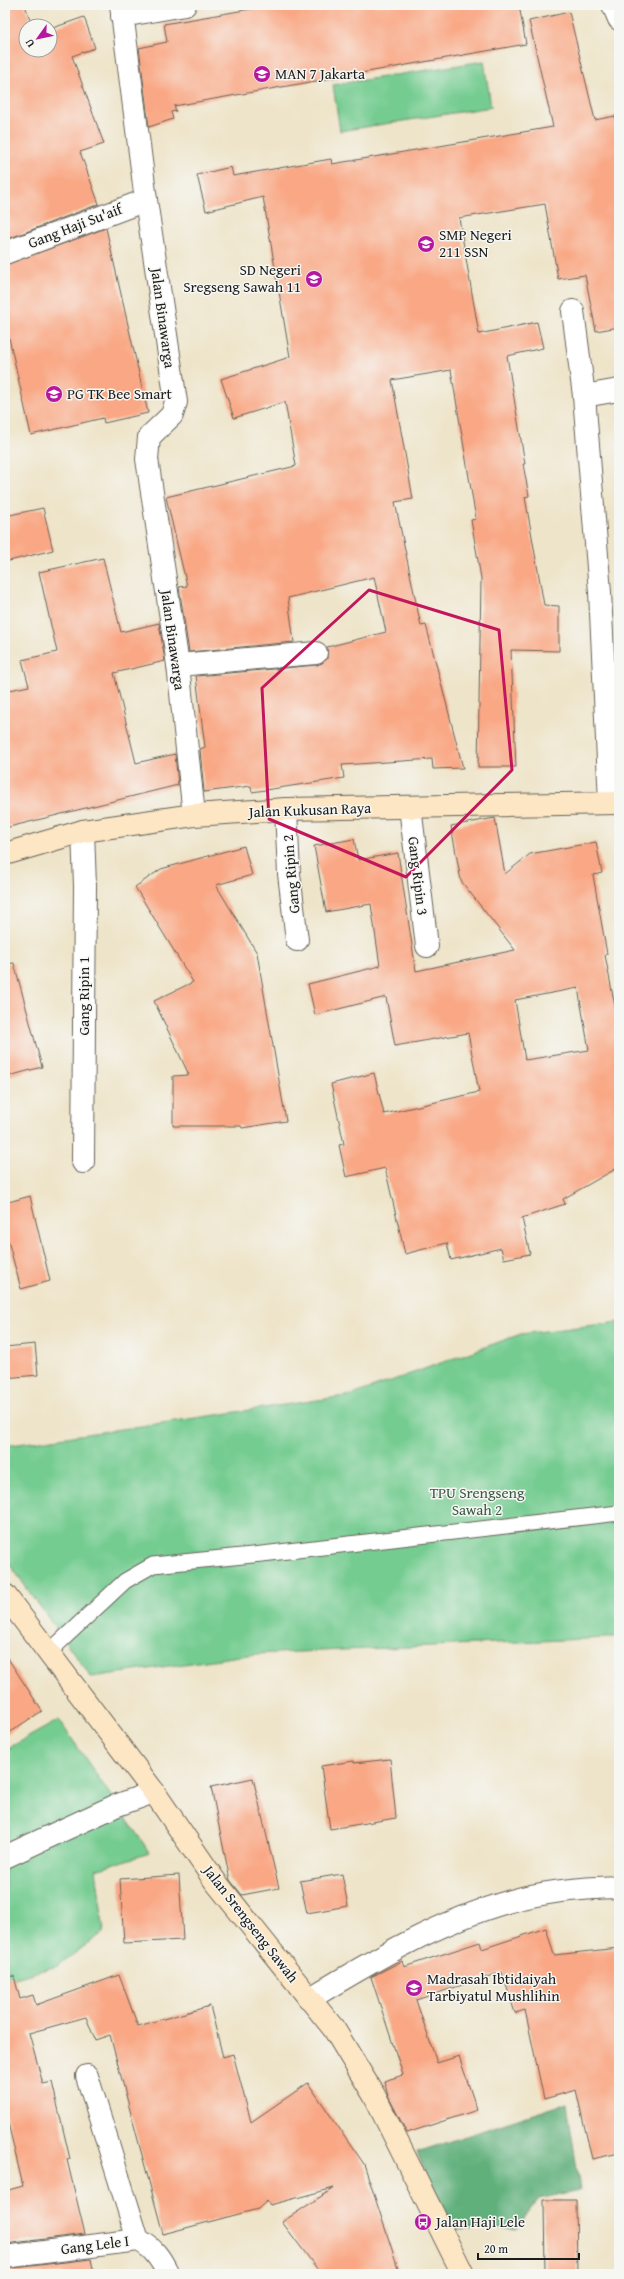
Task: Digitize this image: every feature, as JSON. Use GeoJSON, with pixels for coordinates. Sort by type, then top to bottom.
{"type":"FeatureCollection","features":[{"type":"Feature","properties":{"kind":"street","name":"Jalan Binawarga"},"geometry":{"type":"LineString","coordinates":[[185,5],[132,9],[146,200],[176,402],[172,415],[149,437],[146,459],[178,665],[194,815]]}},
{"type":"Feature","properties":{"kind":"street"},"geometry":{"type":"LineString","coordinates":[[614,5],[619,19]]}},
{"type":"Feature","properties":{"kind":"street","name":"Gang Haji Su'aif"},"geometry":{"type":"LineString","coordinates":[[5,253],[146,200]]}},
{"type":"Feature","properties":{"kind":"street"},"geometry":{"type":"LineString","coordinates":[[573,311],[584,396],[600,592],[614,803]]}},
{"type":"Feature","properties":{"kind":"street"},"geometry":{"type":"LineString","coordinates":[[584,396],[619,390]]}},
{"type":"Feature","properties":{"kind":"street"},"geometry":{"type":"LineString","coordinates":[[178,665],[316,653]]}},
{"type":"Feature","properties":{"kind":"street","name":"Jalan Kukusan Raya"},"geometry":{"type":"LineString","coordinates":[[5,854],[83,831],[194,815],[286,809],[614,803]]}},
{"type":"Feature","properties":{"kind":"street","name":"Gang Ripin 3"},"geometry":{"type":"LineString","coordinates":[[410,807],[427,946]]}},
{"type":"Feature","properties":{"kind":"street","name":"Gang Ripin 2"},"geometry":{"type":"LineString","coordinates":[[286,809],[289,874],[297,940]]}},
{"type":"Feature","properties":{"kind":"street","name":"Gang Ripin 1"},"geometry":{"type":"LineString","coordinates":[[83,831],[85,886],[83,1162]]}},
{"type":"Feature","properties":{"kind":"street","name":"Jalan Srengseng Sawah"},"geometry":{"type":"LineString","coordinates":[[5,1595],[154,1792],[215,1881],[309,2000],[334,2029],[374,2096],[463,2274]]}},
{"type":"Feature","properties":{"kind":"street"},"geometry":{"type":"LineString","coordinates":[[5,1857],[115,1806],[154,1792]]}},
{"type":"Feature","properties":{"kind":"street"},"geometry":{"type":"LineString","coordinates":[[309,2000],[376,1959],[447,1925],[511,1900],[581,1888],[619,1888]]}},
{"type":"Feature","properties":{"kind":"street"},"geometry":{"type":"LineString","coordinates":[[87,2076],[138,2240]]}},
{"type":"Feature","properties":{"kind":"street","name":"Gang Lele I"},"geometry":{"type":"LineString","coordinates":[[5,2257],[138,2240],[149,2245],[158,2256],[168,2274]]}},
{"type":"Feature","properties":{"kind":"lane"},"geometry":{"type":"LineString","coordinates":[[48,1652],[125,1581],[153,1565],[171,1561],[262,1554],[619,1513]]}},
{"type":"Feature","properties":{"kind":"highlighted area"},"geometry":{"type":"Polygon","coordinates":[[[369,590],[499,630],[512,770],[406,877],[269,819],[262,688],[369,590]]]}},
{"type":"Feature","properties":{"kind":"green space"},"geometry":{"type":"Polygon","coordinates":[[[484,61],[491,107],[340,131],[333,85],[484,61]]]}},
{"type":"Feature","properties":{"kind":"green space","name":"TPU Srengseng Sawah 2"},"geometry":{"type":"Polygon","coordinates":[[[619,1322],[619,1636],[607,1638],[255,1654],[91,1677],[5,1558],[5,1446],[352,1395],[521,1334],[619,1322]]]}},
{"type":"Feature","properties":{"kind":"green space"},"geometry":{"type":"Polygon","coordinates":[[[59,1720],[150,1853],[96,1869],[104,1932],[57,1966],[5,1981],[5,1750],[59,1720]]]}},
{"type":"Feature","properties":{"kind":"green space"},"geometry":{"type":"Polygon","coordinates":[[[567,2103],[580,2190],[538,2199],[517,2228],[447,2230],[417,2152],[567,2103]]]}},
{"type":"Feature","properties":{"kind":"building"},"geometry":{"type":"Polygon","coordinates":[[[5,5],[25,5],[29,18],[18,18],[18,58],[58,58],[58,26],[84,17],[95,48],[72,56],[104,144],[80,152],[99,204],[5,240],[5,5]]]}},
{"type":"Feature","properties":{"kind":"building","name":"MAN 7 Jakarta"},"geometry":{"type":"Polygon","coordinates":[[[274,5],[519,5],[526,44],[174,106],[176,111],[171,112],[173,119],[149,127],[139,48],[167,42],[164,24],[274,5]]]}},
{"type":"Feature","properties":{"kind":"building"},"geometry":{"type":"Polygon","coordinates":[[[569,12],[595,120],[615,116],[619,137],[619,327],[596,331],[585,275],[558,279],[545,204],[459,218],[479,334],[537,322],[543,348],[507,356],[525,464],[523,464],[529,496],[525,497],[544,605],[559,606],[559,651],[511,650],[516,767],[478,767],[481,578],[471,520],[476,519],[451,370],[392,380],[413,499],[395,502],[421,626],[426,625],[463,768],[433,769],[432,759],[342,765],[344,778],[252,792],[251,786],[204,792],[200,749],[205,747],[196,676],[317,665],[327,659],[327,647],[386,632],[374,577],[288,598],[294,642],[189,652],[179,587],[187,586],[166,497],[296,466],[285,402],[234,418],[221,379],[290,357],[263,197],[206,211],[197,175],[231,167],[233,176],[331,159],[332,164],[553,127],[529,21],[569,12]]]}},
{"type":"Feature","properties":{"kind":"building"},"geometry":{"type":"Polygon","coordinates":[[[106,228],[148,413],[104,423],[103,418],[31,435],[5,320],[5,265],[106,228]]]}},
{"type":"Feature","properties":{"kind":"building"},"geometry":{"type":"Polygon","coordinates":[[[43,508],[53,550],[5,562],[5,516],[43,508]]]}},
{"type":"Feature","properties":{"kind":"building"},"geometry":{"type":"Polygon","coordinates":[[[103,558],[121,632],[159,623],[165,661],[114,673],[136,763],[175,754],[178,785],[5,828],[5,691],[29,686],[22,660],[57,652],[39,572],[103,558]]]}},
{"type":"Feature","properties":{"kind":"building"},"geometry":{"type":"Polygon","coordinates":[[[495,818],[505,874],[530,854],[596,842],[602,873],[593,875],[607,954],[605,955],[616,1012],[619,1012],[619,1167],[563,1199],[565,1204],[522,1218],[530,1254],[504,1259],[501,1248],[451,1260],[447,1243],[405,1254],[385,1168],[346,1177],[339,1145],[344,1144],[331,1084],[374,1073],[384,1114],[479,1092],[468,1033],[395,1046],[386,997],[315,1015],[308,984],[380,966],[371,904],[326,912],[314,846],[354,839],[358,860],[398,853],[416,971],[515,950],[461,881],[451,826],[495,818]],[[578,988],[515,1000],[525,1060],[589,1050],[578,988]]]}},
{"type":"Feature","properties":{"kind":"building"},"geometry":{"type":"Polygon","coordinates":[[[244,846],[252,875],[216,885],[257,953],[286,1121],[242,1128],[241,1126],[173,1126],[173,1076],[189,1075],[154,1001],[193,982],[135,887],[161,869],[244,846]]]}},
{"type":"Feature","properties":{"kind":"building"},"geometry":{"type":"Polygon","coordinates":[[[14,963],[42,1067],[5,1077],[5,964],[14,963]]]}},
{"type":"Feature","properties":{"kind":"building"},"geometry":{"type":"Polygon","coordinates":[[[30,1196],[50,1281],[21,1289],[5,1229],[5,1203],[30,1196]]]}},
{"type":"Feature","properties":{"kind":"building"},"geometry":{"type":"Polygon","coordinates":[[[35,1344],[38,1375],[5,1378],[5,1347],[35,1344]]]}},
{"type":"Feature","properties":{"kind":"building"},"geometry":{"type":"Polygon","coordinates":[[[5,1654],[42,1711],[5,1735],[5,1654]]]}},
{"type":"Feature","properties":{"kind":"building"},"geometry":{"type":"Polygon","coordinates":[[[390,1759],[396,1818],[330,1829],[321,1766],[354,1761],[354,1763],[390,1759]]]}},
{"type":"Feature","properties":{"kind":"building"},"geometry":{"type":"Polygon","coordinates":[[[253,1778],[279,1888],[242,1895],[230,1880],[211,1787],[253,1778]]]}},
{"type":"Feature","properties":{"kind":"building"},"geometry":{"type":"Polygon","coordinates":[[[342,1874],[348,1906],[307,1913],[300,1881],[342,1874]]]}},
{"type":"Feature","properties":{"kind":"building"},"geometry":{"type":"Polygon","coordinates":[[[179,1875],[183,1940],[124,1943],[120,1879],[179,1875]]]}},
{"type":"Feature","properties":{"kind":"building"},"geometry":{"type":"Polygon","coordinates":[[[546,1928],[554,1955],[619,1948],[619,2153],[592,2159],[576,2090],[544,2099],[525,2010],[515,2013],[502,1972],[416,2000],[437,2063],[459,2056],[477,2110],[407,2133],[388,2096],[384,2081],[403,2075],[371,1977],[402,1961],[404,1967],[480,1942],[482,1949],[546,1928]]]}},
{"type":"Feature","properties":{"kind":"building"},"geometry":{"type":"Polygon","coordinates":[[[119,1975],[138,2026],[210,2006],[223,2057],[233,2054],[251,2122],[308,2083],[364,2164],[400,2274],[321,2274],[282,2222],[334,2188],[270,2205],[267,2201],[258,2209],[163,2234],[110,2035],[95,2040],[86,2017],[29,2033],[43,2084],[52,2082],[70,2159],[67,2160],[85,2234],[5,2244],[5,2191],[23,2186],[5,2110],[5,1977],[14,1976],[20,1999],[33,1995],[36,2005],[119,1975]]]}},
{"type":"Feature","properties":{"kind":"building"},"geometry":{"type":"Polygon","coordinates":[[[544,2200],[576,2200],[577,2274],[545,2274],[544,2200]]]}},
{"type":"Feature","properties":{"kind":"building"},"geometry":{"type":"Polygon","coordinates":[[[91,2259],[94,2274],[5,2274],[5,2269],[91,2259]]]}},
{"type":"Feature","properties":{"kind":"place","name":"MAN 7 Jakarta"},"geometry":{"type":"Point","coordinates":[262,74]}},
{"type":"Feature","properties":{"kind":"place","name":"SMP Negeri 211 SSN"},"geometry":{"type":"Point","coordinates":[426,244]}},
{"type":"Feature","properties":{"kind":"place","name":"SD Negeri Sregseng Sawah 11"},"geometry":{"type":"Point","coordinates":[314,279]}},
{"type":"Feature","properties":{"kind":"place","name":"PG TK Bee Smart"},"geometry":{"type":"Point","coordinates":[54,394]}},
{"type":"Feature","properties":{"kind":"place","name":"Madrasah Ibtidaiyah Tarbiyatul Mushlihin"},"geometry":{"type":"Point","coordinates":[414,1988]}},
{"type":"Feature","properties":{"kind":"place","name":"Jalan Haji Lele"},"geometry":{"type":"Point","coordinates":[423,2222]}}]}
